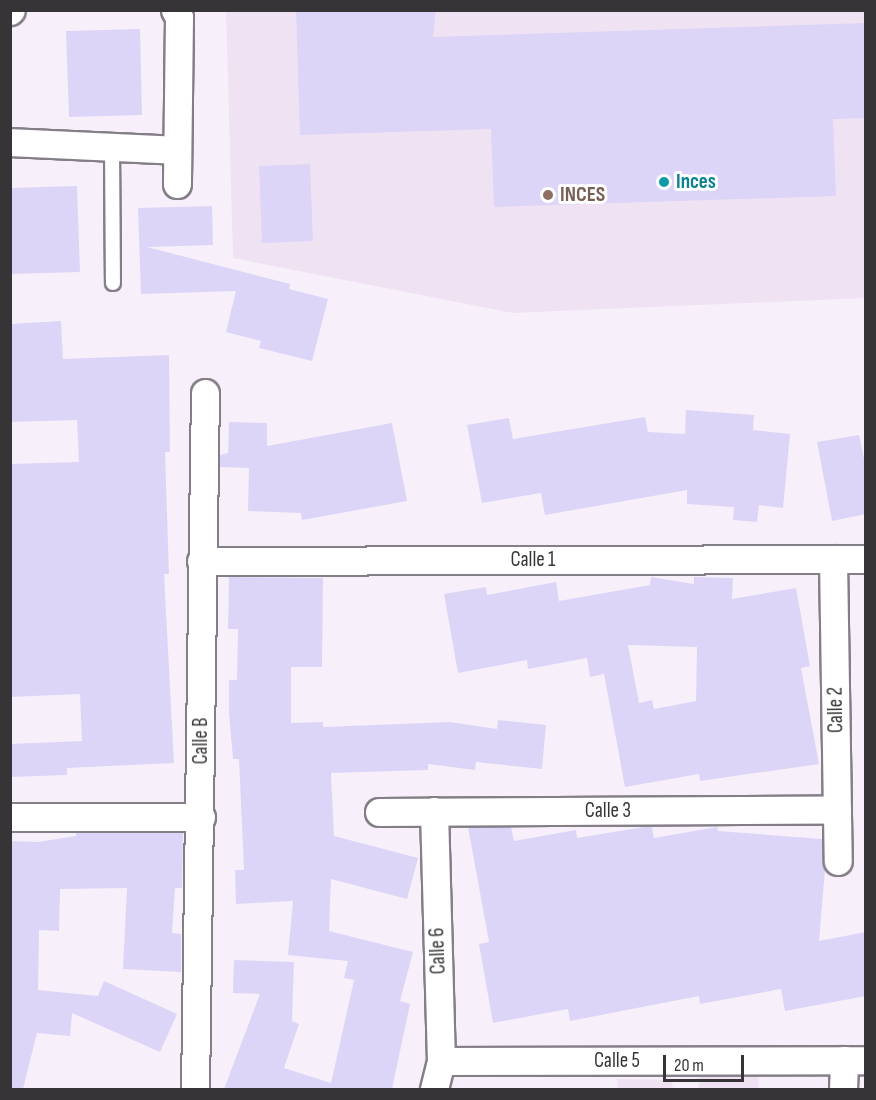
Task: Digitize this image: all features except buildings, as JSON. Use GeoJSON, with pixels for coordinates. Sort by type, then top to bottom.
{"type":"FeatureCollection","features":[{"type":"Feature","properties":{"kind":"street"},"geometry":{"type":"LineString","coordinates":[[175,10],[179,17],[177,184]]}},
{"type":"Feature","properties":{"kind":"street"},"geometry":{"type":"LineString","coordinates":[[10,142],[177,150]]}},
{"type":"Feature","properties":{"kind":"street","name":"Calle B"},"geometry":{"type":"LineString","coordinates":[[195,1089],[201,817],[201,561],[205,393]]}},
{"type":"Feature","properties":{"kind":"street","name":"Calle 1"},"geometry":{"type":"LineString","coordinates":[[201,561],[866,558]]}},
{"type":"Feature","properties":{"kind":"street","name":"Calle 2"},"geometry":{"type":"LineString","coordinates":[[833,559],[838,861]]}},
{"type":"Feature","properties":{"kind":"street","name":"Calle 3"},"geometry":{"type":"LineString","coordinates":[[379,812],[837,810]]}},
{"type":"Feature","properties":{"kind":"street","name":"Calle 6"},"geometry":{"type":"LineString","coordinates":[[434,812],[441,1061],[434,1089]]}},
{"type":"Feature","properties":{"kind":"street"},"geometry":{"type":"LineString","coordinates":[[10,817],[201,817]]}},
{"type":"Feature","properties":{"kind":"street"},"geometry":{"type":"LineString","coordinates":[[843,1089],[855,1060]]}},
{"type":"Feature","properties":{"kind":"street","name":"Calle 5"},"geometry":{"type":"LineString","coordinates":[[441,1061],[855,1060]]}},
{"type":"Feature","properties":{"kind":"lane"},"geometry":{"type":"LineString","coordinates":[[112,147],[113,283]]}},
{"type":"Feature","properties":{"kind":"shaded area","name":"INCES"},"geometry":{"type":"Polygon","coordinates":[[[226,11],[865,11],[865,298],[513,313],[233,258],[226,11]]]}},
{"type":"Feature","properties":{"kind":"shaded area"},"geometry":{"type":"Polygon","coordinates":[[[700,1075],[758,1075],[759,1089],[698,1089],[700,1075]]]}},
{"type":"Feature","properties":{"kind":"shaded area"},"geometry":{"type":"Polygon","coordinates":[[[617,1079],[672,1080],[673,1089],[618,1089],[617,1079]]]}},
{"type":"Feature","properties":{"kind":"place","name":"Inces"},"geometry":{"type":"Point","coordinates":[664,182]}},
{"type":"Feature","properties":{"kind":"place","name":"INCES"},"geometry":{"type":"Point","coordinates":[548,195]}}]}
